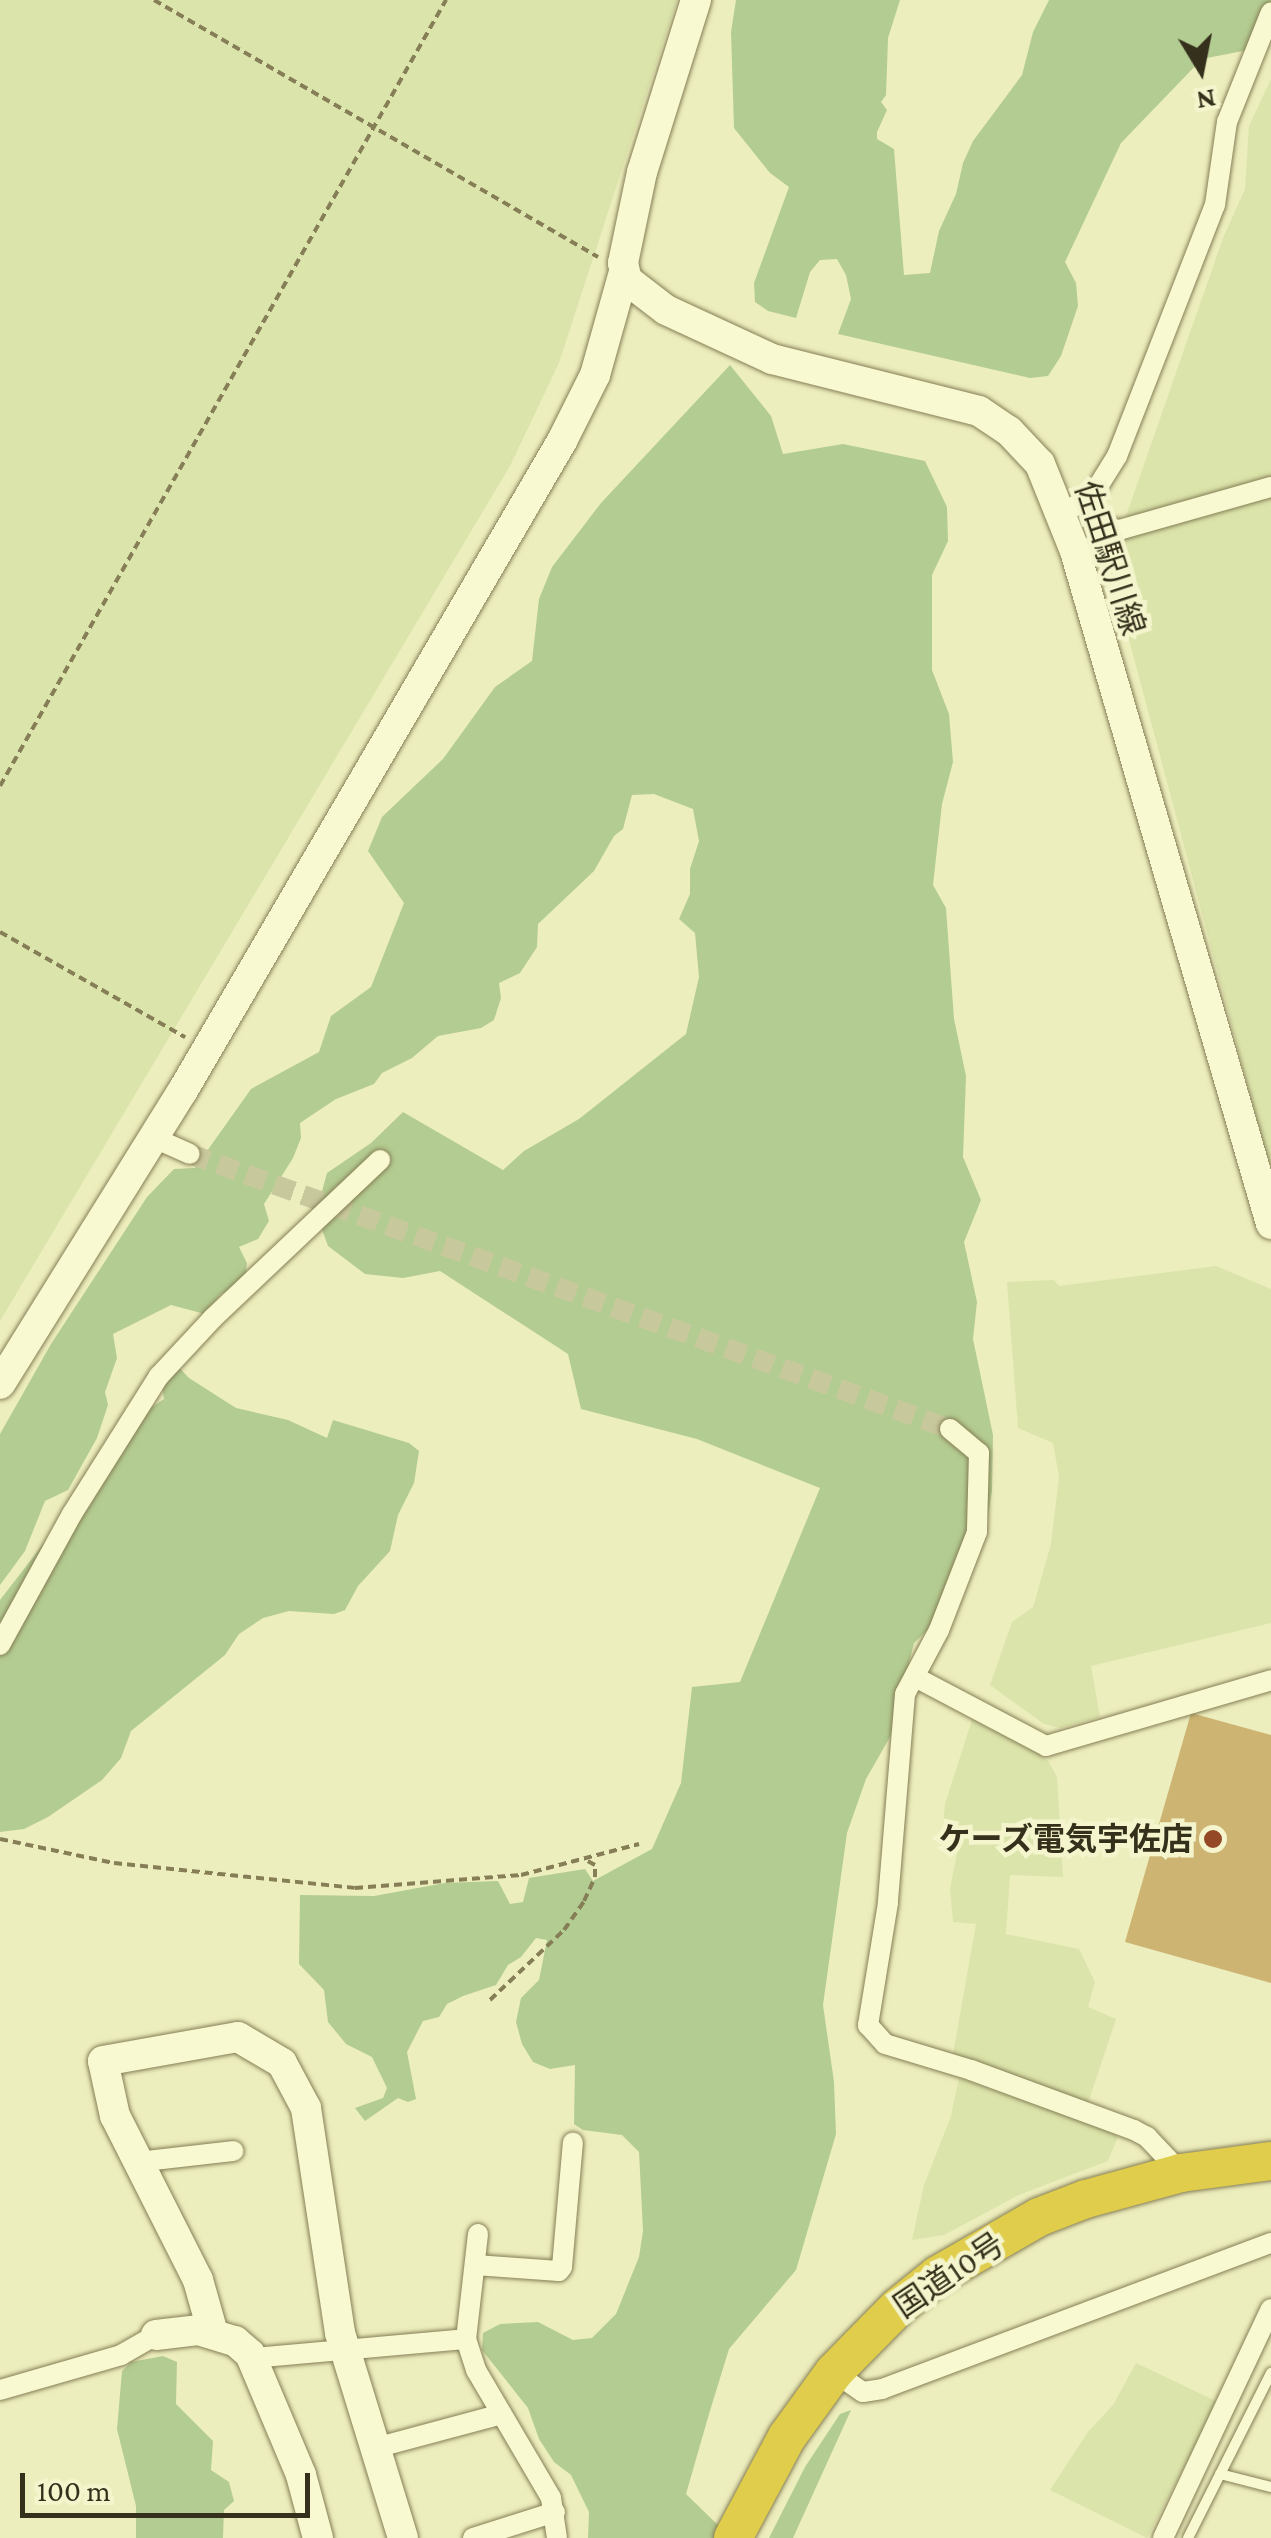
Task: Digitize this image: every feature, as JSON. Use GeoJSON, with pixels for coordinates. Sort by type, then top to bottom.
{"type":"FeatureCollection","features":[{"type":"Feature","properties":{"kind":"highway","name":"国道10号"},"geometry":{"type":"LineString","coordinates":[[733,2538],[787,2437],[834,2372],[898,2307],[980,2248],[1086,2198],[1181,2174],[1271,2161]]}},
{"type":"Feature","properties":{"kind":"street"},"geometry":{"type":"LineString","coordinates":[[0,1384],[207,1050],[575,418],[599,362],[624,272],[642,172],[696,0]]}},
{"type":"Feature","properties":{"kind":"street"},"geometry":{"type":"LineString","coordinates":[[1271,12],[1261,62],[1227,122],[1215,205],[1117,456],[1105,479],[1074,508],[1119,530],[1271,487]]}},
{"type":"Feature","properties":{"kind":"street","name":"佐田駅川線"},"geometry":{"type":"LineString","coordinates":[[624,272],[633,288],[655,304],[772,358],[979,411],[1009,431],[1074,508],[1271,1224]]}},
{"type":"Feature","properties":{"kind":"street"},"geometry":{"type":"LineString","coordinates":[[154,1138],[190,1154]]}},
{"type":"Feature","properties":{"kind":"street"},"geometry":{"type":"LineString","coordinates":[[0,1645],[82,1497],[159,1376],[213,1318],[380,1160]]}},
{"type":"Feature","properties":{"kind":"street"},"geometry":{"type":"LineString","coordinates":[[950,1429],[980,1452],[977,1532],[939,1630],[905,1694],[892,1853],[870,2014],[872,2032],[885,2044],[971,2070],[1134,2130],[1148,2137],[1181,2174]]}},
{"type":"Feature","properties":{"kind":"street"},"geometry":{"type":"LineString","coordinates":[[914,1677],[1046,1746],[1271,1680]]}},
{"type":"Feature","properties":{"kind":"street"},"geometry":{"type":"LineString","coordinates":[[213,2333],[198,2280],[115,2116],[102,2061],[230,2036],[252,2042],[282,2063],[299,2090],[314,2138],[344,2351],[403,2538]]}},
{"type":"Feature","properties":{"kind":"street"},"geometry":{"type":"LineString","coordinates":[[475,2266],[559,2271],[573,2142]]}},
{"type":"Feature","properties":{"kind":"street"},"geometry":{"type":"LineString","coordinates":[[137,2162],[233,2151]]}},
{"type":"Feature","properties":{"kind":"street"},"geometry":{"type":"LineString","coordinates":[[478,2234],[466,2339],[476,2370],[542,2480],[555,2512],[557,2538]]}},
{"type":"Feature","properties":{"kind":"street"},"geometry":{"type":"LineString","coordinates":[[834,2372],[864,2392],[882,2389],[1271,2243]]}},
{"type":"Feature","properties":{"kind":"street"},"geometry":{"type":"LineString","coordinates":[[1163,2538],[1271,2309]]}},
{"type":"Feature","properties":{"kind":"street"},"geometry":{"type":"LineString","coordinates":[[0,2390],[122,2356],[156,2335],[198,2330],[236,2340],[253,2358],[301,2475],[318,2538]]}},
{"type":"Feature","properties":{"kind":"street"},"geometry":{"type":"LineString","coordinates":[[253,2358],[466,2339]]}},
{"type":"Feature","properties":{"kind":"street"},"geometry":{"type":"LineString","coordinates":[[375,2448],[502,2414]]}},
{"type":"Feature","properties":{"kind":"street"},"geometry":{"type":"LineString","coordinates":[[473,2538],[555,2512]]}},
{"type":"Feature","properties":{"kind":"lane"},"geometry":{"type":"LineString","coordinates":[[1188,2538],[1271,2373]]}},
{"type":"Feature","properties":{"kind":"lane"},"geometry":{"type":"LineString","coordinates":[[1220,2474],[1271,2486]]}},
{"type":"Feature","properties":{"kind":"path"},"geometry":{"type":"LineString","coordinates":[[154,0],[624,272]]}},
{"type":"Feature","properties":{"kind":"path"},"geometry":{"type":"LineString","coordinates":[[0,786],[446,0]]}},
{"type":"Feature","properties":{"kind":"path"},"geometry":{"type":"LineString","coordinates":[[0,932],[207,1050]]}},
{"type":"Feature","properties":{"kind":"path"},"geometry":{"type":"LineString","coordinates":[[0,1839],[114,1863],[355,1888],[521,1875],[639,1844]]}},
{"type":"Feature","properties":{"kind":"path"},"geometry":{"type":"LineString","coordinates":[[490,2000],[564,1930],[584,1901],[595,1877],[594,1865],[585,1860]]}},
{"type":"Feature","properties":{"kind":"green space"},"geometry":{"type":"Polygon","coordinates":[[[0,0],[677,0],[559,363],[510,466],[0,1321],[0,0]]]}},
{"type":"Feature","properties":{"kind":"green space"},"geometry":{"type":"Polygon","coordinates":[[[736,0],[900,0],[888,38],[886,95],[881,102],[887,110],[877,139],[894,149],[904,275],[930,273],[939,231],[956,194],[963,163],[973,141],[1022,75],[1033,32],[1049,0],[1271,0],[1271,5],[1248,50],[1202,59],[1121,143],[1065,262],[1076,283],[1078,306],[1061,356],[1048,376],[1030,378],[838,334],[851,299],[846,275],[837,259],[820,260],[810,272],[796,318],[768,311],[755,302],[754,283],[789,187],[770,173],[734,128],[731,32],[736,0]]]}},
{"type":"Feature","properties":{"kind":"green space"},"geometry":{"type":"Polygon","coordinates":[[[1271,79],[1271,478],[1134,518],[1126,516],[1223,238],[1245,189],[1249,126],[1271,79]]]}},
{"type":"Feature","properties":{"kind":"green space"},"geometry":{"type":"Polygon","coordinates":[[[730,365],[771,416],[783,454],[843,444],[925,461],[947,507],[948,541],[932,575],[932,670],[949,714],[953,762],[942,804],[933,885],[946,908],[954,1019],[966,1076],[963,1157],[981,1200],[964,1242],[977,1302],[973,1339],[993,1435],[992,1491],[983,1545],[960,1599],[914,1643],[890,1737],[866,1779],[847,1833],[823,2005],[834,2082],[836,2134],[796,2270],[729,2349],[709,2414],[686,2494],[721,2528],[717,2538],[588,2538],[589,2512],[571,2475],[554,2462],[539,2439],[528,2408],[482,2350],[483,2333],[500,2324],[538,2322],[573,2340],[592,2338],[616,2314],[639,2257],[643,2231],[639,2152],[622,2135],[583,2130],[574,2124],[575,2065],[550,2069],[533,2062],[522,2044],[516,2022],[521,1998],[539,1980],[547,1940],[536,1938],[521,1957],[508,1965],[496,1985],[463,1996],[447,2004],[439,2017],[423,2021],[407,2052],[416,2099],[408,2102],[398,2098],[365,2121],[355,2108],[383,2098],[387,2088],[372,2057],[346,2044],[328,2022],[324,1990],[299,1964],[300,1895],[374,1896],[445,1883],[498,1881],[510,1904],[523,1902],[529,1878],[585,1869],[593,1881],[652,1849],[681,1783],[692,1687],[740,1682],[820,1488],[697,1439],[581,1409],[568,1354],[440,1271],[403,1278],[365,1274],[328,1246],[316,1213],[327,1173],[371,1143],[403,1112],[503,1170],[524,1151],[579,1119],[686,1034],[699,977],[695,933],[679,919],[690,894],[690,869],[699,841],[693,809],[654,794],[632,795],[623,829],[614,836],[594,871],[538,924],[537,947],[520,973],[499,983],[501,998],[494,1020],[481,1028],[438,1036],[412,1058],[382,1073],[374,1084],[336,1099],[300,1123],[301,1138],[293,1158],[264,1204],[269,1221],[258,1239],[239,1247],[247,1263],[245,1280],[221,1294],[205,1314],[171,1305],[113,1334],[117,1358],[105,1392],[108,1405],[97,1438],[68,1490],[45,1501],[25,1551],[0,1585],[0,1434],[51,1344],[147,1197],[174,1169],[195,1168],[251,1089],[319,1052],[331,1016],[371,987],[404,903],[368,851],[382,817],[443,759],[495,687],[532,661],[539,599],[552,567],[601,503],[730,365]]]}},
{"type":"Feature","properties":{"kind":"green space"},"geometry":{"type":"Polygon","coordinates":[[[1271,493],[1271,1172],[1105,550],[1117,540],[1271,493]]]}},
{"type":"Feature","properties":{"kind":"green space"},"geometry":{"type":"Polygon","coordinates":[[[1216,1266],[1271,1289],[1271,1623],[1091,1666],[1100,1717],[1060,1728],[1044,1724],[990,1685],[1012,1622],[1033,1607],[1051,1544],[1059,1477],[1053,1443],[1018,1428],[1007,1282],[1054,1280],[1059,1286],[1216,1266]]]}},
{"type":"Feature","properties":{"kind":"green space"},"geometry":{"type":"Polygon","coordinates":[[[172,1360],[189,1378],[236,1408],[288,1420],[327,1438],[333,1420],[409,1443],[419,1451],[414,1483],[398,1515],[390,1551],[358,1586],[345,1610],[334,1614],[289,1611],[263,1618],[239,1634],[225,1655],[131,1731],[121,1758],[102,1780],[48,1817],[24,1829],[0,1832],[0,1600],[146,1411],[164,1399],[159,1367],[172,1360]]]}},
{"type":"Feature","properties":{"kind":"green space"},"geometry":{"type":"Polygon","coordinates":[[[972,1720],[1036,1751],[1049,1762],[1057,1777],[1063,1877],[1010,1875],[1006,1934],[1079,1949],[1095,1982],[1088,2007],[1116,2019],[1088,2103],[953,2054],[976,1924],[953,1922],[950,1888],[959,1843],[942,1835],[945,1804],[972,1720]]]}},
{"type":"Feature","properties":{"kind":"green space"},"geometry":{"type":"Polygon","coordinates":[[[959,2078],[1110,2131],[1118,2137],[1108,2161],[1019,2195],[944,2235],[912,2240],[924,2185],[951,2116],[959,2078]]]}},
{"type":"Feature","properties":{"kind":"green space"},"geometry":{"type":"Polygon","coordinates":[[[163,2356],[177,2362],[176,2404],[213,2441],[211,2470],[229,2482],[234,2501],[224,2510],[223,2538],[136,2538],[136,2506],[117,2429],[122,2371],[131,2362],[163,2356]]]}},
{"type":"Feature","properties":{"kind":"green space"},"geometry":{"type":"Polygon","coordinates":[[[1136,2363],[1218,2402],[1147,2538],[1050,2490],[1088,2432],[1113,2405],[1136,2363]]]}},
{"type":"Feature","properties":{"kind":"green space"},"geometry":{"type":"Polygon","coordinates":[[[851,2410],[793,2538],[769,2538],[805,2467],[840,2414],[851,2410]]]}},
{"type":"Feature","properties":{"kind":"building","name":"ケーズ電気宇佐店"},"geometry":{"type":"Polygon","coordinates":[[[1191,1713],[1271,1735],[1271,1983],[1125,1942],[1191,1713]]]}},
{"type":"Feature","properties":{"kind":"tunnel"},"geometry":{"type":"LineString","coordinates":[[190,1154],[950,1429]]}},
{"type":"Feature","properties":{"kind":"place","name":"ケーズ電気宇佐店"},"geometry":{"type":"Point","coordinates":[1213,1839]}}]}
